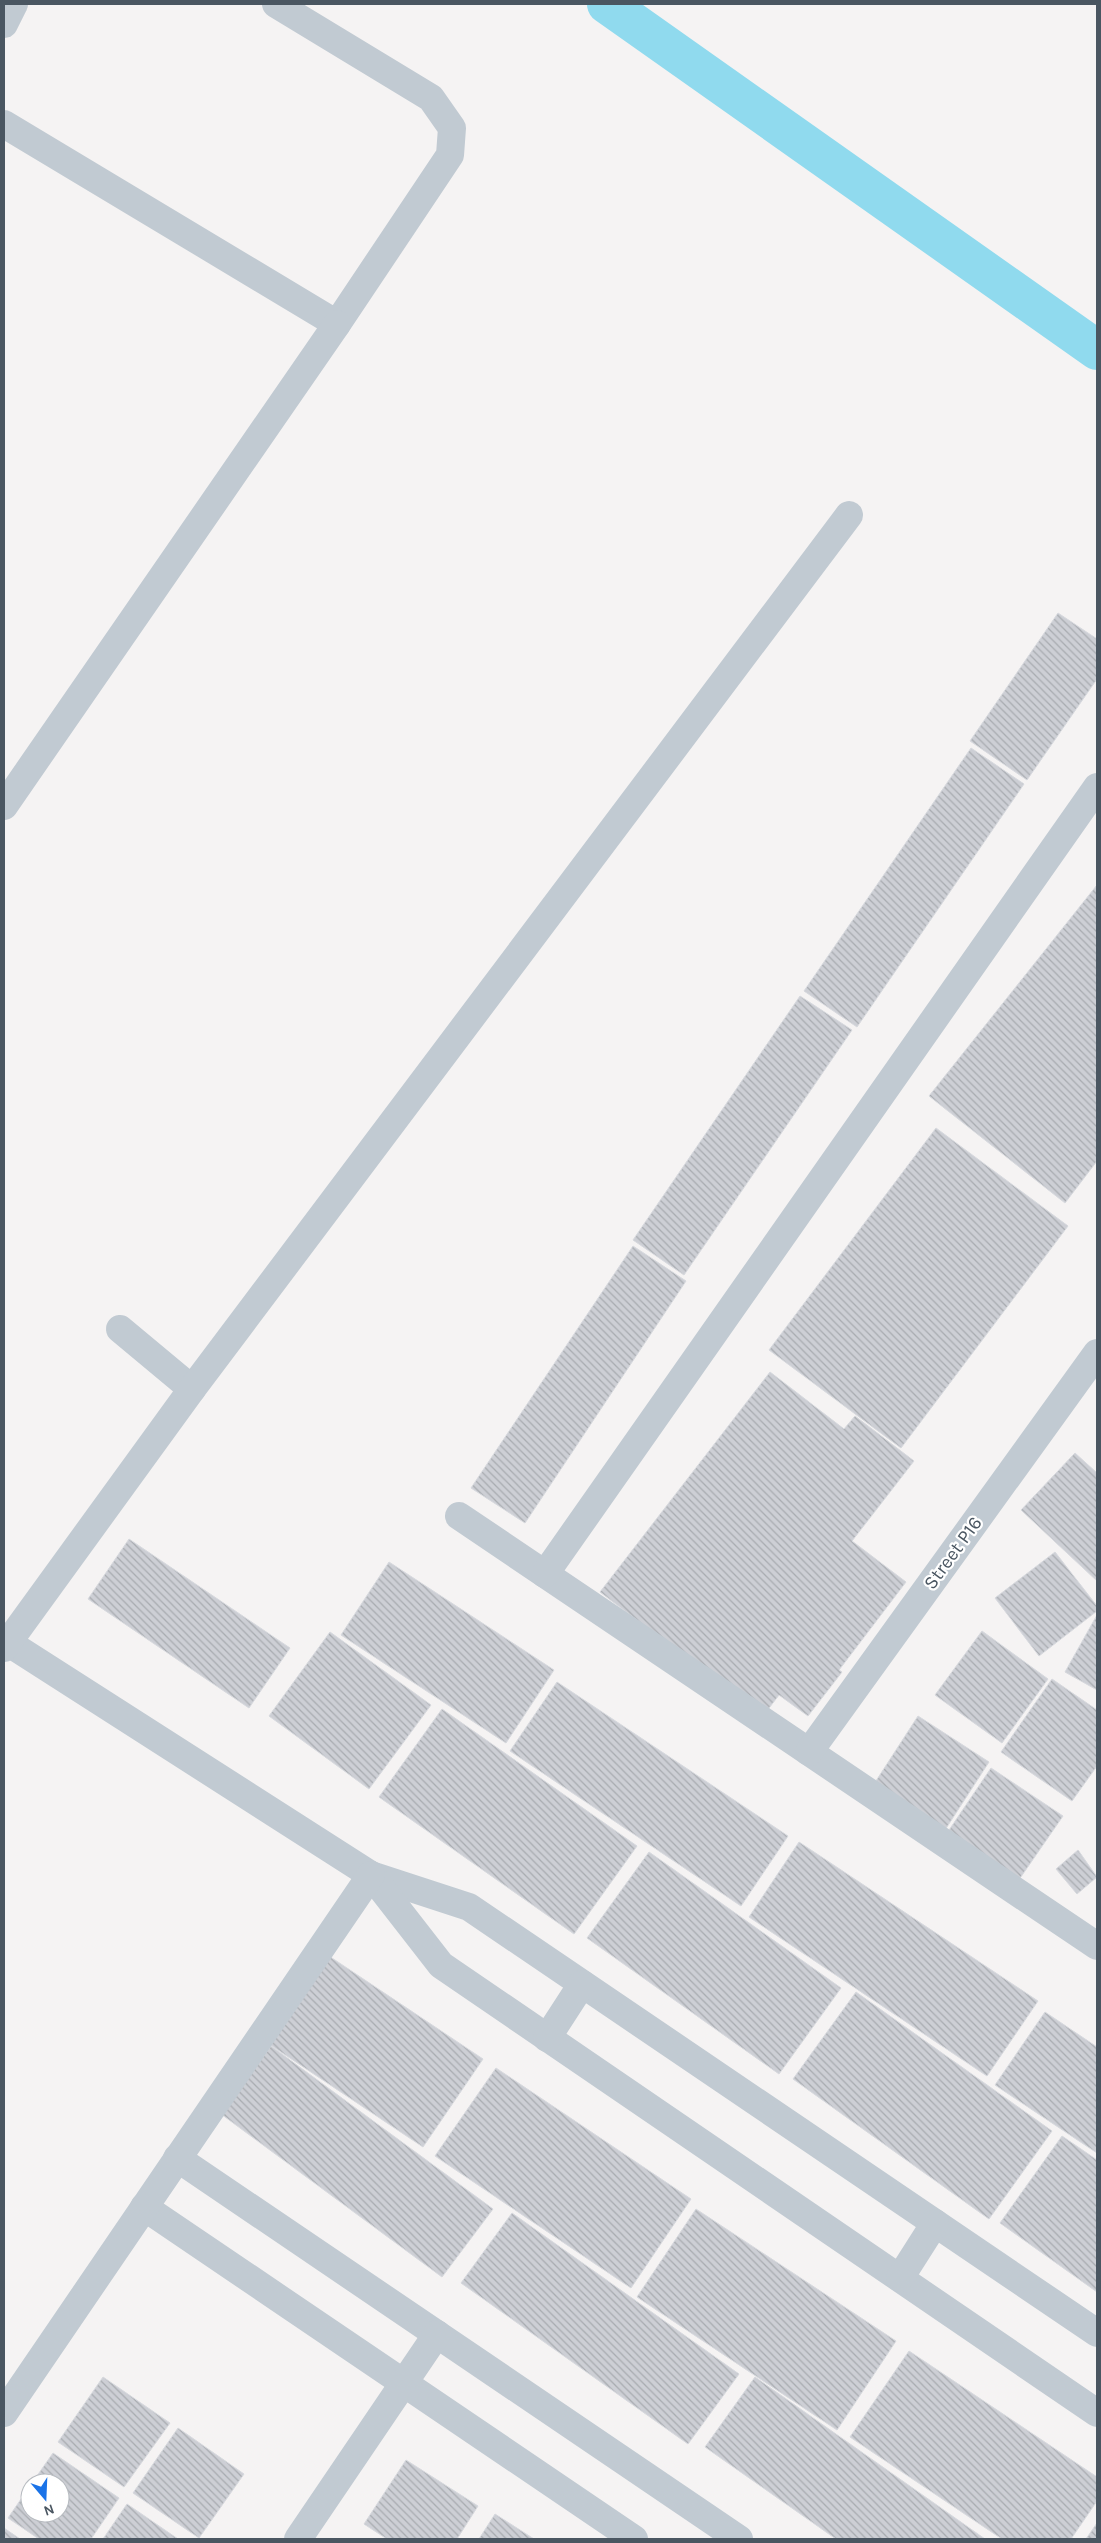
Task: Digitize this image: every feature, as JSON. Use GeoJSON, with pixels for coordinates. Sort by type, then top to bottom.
{"type":"FeatureCollection","features":[{"type":"Feature","properties":{"kind":"street"},"geometry":{"type":"LineString","coordinates":[[4,24],[14,4]]}},
{"type":"Feature","properties":{"kind":"street"},"geometry":{"type":"LineString","coordinates":[[4,806],[337,324],[450,155],[452,128],[431,98],[276,4]]}},
{"type":"Feature","properties":{"kind":"street"},"geometry":{"type":"LineString","coordinates":[[4,124],[337,324]]}},
{"type":"Feature","properties":{"kind":"street"},"geometry":{"type":"LineString","coordinates":[[849,515],[192,1389],[5,1643],[370,1875],[469,1907],[1097,2333]]}},
{"type":"Feature","properties":{"kind":"street"},"geometry":{"type":"LineString","coordinates":[[545,1574],[1097,787]]}},
{"type":"Feature","properties":{"kind":"street"},"geometry":{"type":"LineString","coordinates":[[120,1329],[192,1389]]}},
{"type":"Feature","properties":{"kind":"street","name":"Street P16"},"geometry":{"type":"LineString","coordinates":[[809,1752],[1097,1353]]}},
{"type":"Feature","properties":{"kind":"street"},"geometry":{"type":"LineString","coordinates":[[459,1516],[1097,1946]]}},
{"type":"Feature","properties":{"kind":"street"},"geometry":{"type":"LineString","coordinates":[[370,1875],[441,1965],[1097,2412]]}},
{"type":"Feature","properties":{"kind":"street"},"geometry":{"type":"LineString","coordinates":[[4,2412],[370,1875]]}},
{"type":"Feature","properties":{"kind":"street"},"geometry":{"type":"LineString","coordinates":[[548,2038],[582,1984]]}},
{"type":"Feature","properties":{"kind":"street"},"geometry":{"type":"LineString","coordinates":[[177,2158],[437,2334],[707,2530],[740,2539]]}},
{"type":"Feature","properties":{"kind":"street"},"geometry":{"type":"LineString","coordinates":[[144,2207],[634,2539]]}},
{"type":"Feature","properties":{"kind":"street"},"geometry":{"type":"LineString","coordinates":[[900,2278],[935,2223]]}},
{"type":"Feature","properties":{"kind":"street"},"geometry":{"type":"LineString","coordinates":[[298,2539],[405,2384],[437,2334]]}},
{"type":"Feature","properties":{"kind":"building"},"geometry":{"type":"Polygon","coordinates":[[[1058,613],[1097,639],[1097,679],[1027,780],[970,741],[1058,613]]]}},
{"type":"Feature","properties":{"kind":"building"},"geometry":{"type":"Polygon","coordinates":[[[971,748],[1024,784],[857,1027],[804,991],[971,748]]]}},
{"type":"Feature","properties":{"kind":"building"},"geometry":{"type":"Polygon","coordinates":[[[1097,885],[1097,1161],[1065,1203],[929,1096],[1097,885]]]}},
{"type":"Feature","properties":{"kind":"building"},"geometry":{"type":"Polygon","coordinates":[[[800,996],[852,1030],[684,1275],[633,1240],[800,996]]]}},
{"type":"Feature","properties":{"kind":"building"},"geometry":{"type":"Polygon","coordinates":[[[936,1128],[1068,1226],[901,1448],[769,1350],[936,1128]]]}},
{"type":"Feature","properties":{"kind":"building"},"geometry":{"type":"Polygon","coordinates":[[[633,1246],[686,1281],[525,1523],[471,1488],[633,1246]]]}},
{"type":"Feature","properties":{"kind":"building"},"geometry":{"type":"Polygon","coordinates":[[[770,1372],[844,1429],[855,1416],[914,1461],[852,1541],[906,1582],[839,1670],[842,1672],[808,1716],[779,1695],[763,1716],[600,1592],[770,1372]]]}},
{"type":"Feature","properties":{"kind":"building"},"geometry":{"type":"Polygon","coordinates":[[[1075,1453],[1097,1473],[1097,1581],[1021,1510],[1075,1453]]]}},
{"type":"Feature","properties":{"kind":"building"},"geometry":{"type":"Polygon","coordinates":[[[129,1539],[290,1648],[249,1708],[88,1599],[129,1539]]]}},
{"type":"Feature","properties":{"kind":"building"},"geometry":{"type":"Polygon","coordinates":[[[1055,1552],[1097,1606],[1097,1611],[1039,1656],[995,1598],[1055,1552]]]}},
{"type":"Feature","properties":{"kind":"building"},"geometry":{"type":"Polygon","coordinates":[[[389,1562],[554,1670],[506,1743],[341,1635],[389,1562]]]}},
{"type":"Feature","properties":{"kind":"building"},"geometry":{"type":"Polygon","coordinates":[[[1097,1615],[1097,1690],[1065,1672],[1097,1615]]]}},
{"type":"Feature","properties":{"kind":"building"},"geometry":{"type":"Polygon","coordinates":[[[982,1631],[1048,1679],[1002,1743],[935,1695],[982,1631]]]}},
{"type":"Feature","properties":{"kind":"building"},"geometry":{"type":"Polygon","coordinates":[[[330,1632],[431,1705],[369,1789],[269,1716],[330,1632]]]}},
{"type":"Feature","properties":{"kind":"building"},"geometry":{"type":"Polygon","coordinates":[[[1052,1679],[1097,1710],[1097,1766],[1072,1801],[1001,1752],[1052,1679]]]}},
{"type":"Feature","properties":{"kind":"building"},"geometry":{"type":"Polygon","coordinates":[[[557,1682],[788,1836],[741,1906],[510,1751],[557,1682]]]}},
{"type":"Feature","properties":{"kind":"building"},"geometry":{"type":"Polygon","coordinates":[[[442,1709],[637,1846],[574,1934],[379,1797],[442,1709]]]}},
{"type":"Feature","properties":{"kind":"building"},"geometry":{"type":"Polygon","coordinates":[[[918,1716],[989,1762],[945,1830],[874,1784],[918,1716]]]}},
{"type":"Feature","properties":{"kind":"building"},"geometry":{"type":"Polygon","coordinates":[[[991,1768],[1063,1816],[1016,1884],[945,1836],[991,1768]]]}},
{"type":"Feature","properties":{"kind":"building"},"geometry":{"type":"Polygon","coordinates":[[[799,1842],[1038,2001],[987,2076],[749,1917],[799,1842]]]}},
{"type":"Feature","properties":{"kind":"building"},"geometry":{"type":"Polygon","coordinates":[[[1078,1850],[1097,1877],[1077,1894],[1056,1869],[1078,1850]]]}},
{"type":"Feature","properties":{"kind":"building"},"geometry":{"type":"Polygon","coordinates":[[[649,1852],[841,1988],[779,2074],[587,1938],[649,1852]]]}},
{"type":"Feature","properties":{"kind":"building"},"geometry":{"type":"Polygon","coordinates":[[[326,1954],[483,2059],[423,2147],[266,2042],[326,1954]]]}},
{"type":"Feature","properties":{"kind":"building"},"geometry":{"type":"Polygon","coordinates":[[[856,1992],[1052,2131],[989,2219],[793,2079],[856,1992]]]}},
{"type":"Feature","properties":{"kind":"building"},"geometry":{"type":"Polygon","coordinates":[[[1045,2012],[1097,2047],[1097,2153],[995,2085],[1045,2012]]]}},
{"type":"Feature","properties":{"kind":"building"},"geometry":{"type":"Polygon","coordinates":[[[271,2046],[493,2209],[442,2277],[221,2114],[271,2046]]]}},
{"type":"Feature","properties":{"kind":"building"},"geometry":{"type":"Polygon","coordinates":[[[496,2068],[691,2199],[631,2288],[435,2156],[496,2068]]]}},
{"type":"Feature","properties":{"kind":"building"},"geometry":{"type":"Polygon","coordinates":[[[1062,2136],[1097,2160],[1097,2292],[1000,2223],[1062,2136]]]}},
{"type":"Feature","properties":{"kind":"building"},"geometry":{"type":"Polygon","coordinates":[[[696,2209],[896,2341],[837,2430],[637,2297],[696,2209]]]}},
{"type":"Feature","properties":{"kind":"building"},"geometry":{"type":"Polygon","coordinates":[[[512,2213],[739,2374],[688,2444],[461,2283],[512,2213]]]}},
{"type":"Feature","properties":{"kind":"building"},"geometry":{"type":"Polygon","coordinates":[[[909,2351],[1097,2477],[1097,2501],[1071,2539],[1002,2539],[850,2437],[909,2351]]]}},
{"type":"Feature","properties":{"kind":"building"},"geometry":{"type":"Polygon","coordinates":[[[103,2377],[170,2423],[124,2487],[58,2442],[103,2377]]]}},
{"type":"Feature","properties":{"kind":"building"},"geometry":{"type":"Polygon","coordinates":[[[755,2377],[985,2539],[836,2539],[705,2447],[755,2377]]]}},
{"type":"Feature","properties":{"kind":"building"},"geometry":{"type":"Polygon","coordinates":[[[178,2428],[244,2474],[199,2538],[133,2493],[178,2428]]]}},
{"type":"Feature","properties":{"kind":"building"},"geometry":{"type":"Polygon","coordinates":[[[53,2453],[119,2498],[91,2539],[39,2539],[8,2518],[20,2501],[20,2523],[70,2523],[70,2473],[39,2473],[53,2453]]]}},
{"type":"Feature","properties":{"kind":"building"},"geometry":{"type":"Polygon","coordinates":[[[406,2460],[478,2506],[457,2539],[387,2539],[364,2524],[406,2460]]]}},
{"type":"Feature","properties":{"kind":"building"},"geometry":{"type":"Polygon","coordinates":[[[127,2504],[178,2539],[103,2539],[127,2504]]]}},
{"type":"Feature","properties":{"kind":"building"},"geometry":{"type":"Polygon","coordinates":[[[495,2514],[534,2539],[479,2539],[495,2514]]]}},
{"type":"Feature","properties":{"kind":"building"},"geometry":{"type":"Polygon","coordinates":[[[1097,2523],[1097,2539],[1086,2539],[1097,2523]]]}},
{"type":"Feature","properties":{"kind":"building"},"geometry":{"type":"Polygon","coordinates":[[[4,2528],[20,2539],[4,2539],[4,2528]]]}},
{"type":"Feature","properties":{"kind":"waterway"},"geometry":{"type":"LineString","coordinates":[[607,4],[1097,350]]}}]}
